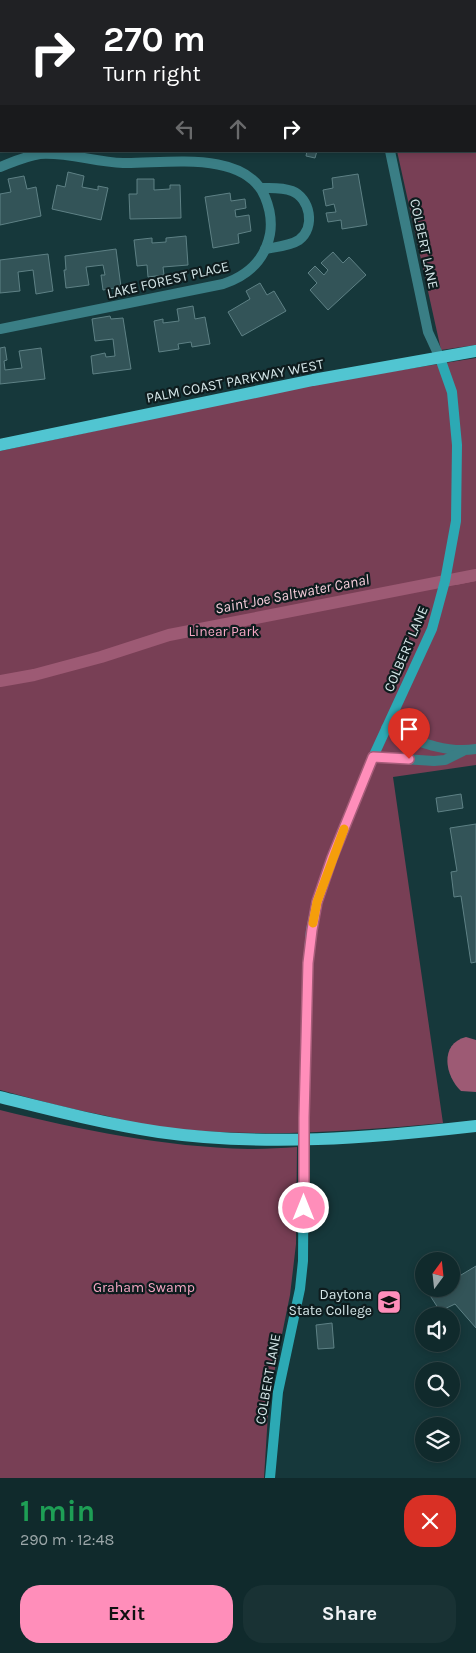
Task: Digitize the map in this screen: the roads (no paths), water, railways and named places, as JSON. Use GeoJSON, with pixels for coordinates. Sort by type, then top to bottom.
{"type":"FeatureCollection","features":[{"type":"Feature","properties":{"kind":"main road","name":"PALM COAST PARKWAY WEST"},"geometry":{"type":"LineString","coordinates":[[0,444],[312,380],[476,351]]}},
{"type":"Feature","properties":{"kind":"main road"},"geometry":{"type":"LineString","coordinates":[[0,1097],[70,1114],[159,1132],[256,1140],[304,1140],[476,1126]]}},
{"type":"Feature","properties":{"kind":"street","name":"COLBERT LANE"},"geometry":{"type":"LineString","coordinates":[[270,1478],[278,1392],[302,1273],[308,963],[317,902],[332,858],[373,757],[434,624],[455,531],[458,478],[452,392],[428,332],[390,152]]}},
{"type":"Feature","properties":{"kind":"street"},"geometry":{"type":"LineString","coordinates":[[0,167],[31,156],[50,154],[120,163],[213,163],[236,169],[248,176],[261,188],[293,191],[304,201],[310,215],[306,231],[297,241],[265,249]]}},
{"type":"Feature","properties":{"kind":"street","name":"LAKE FOREST PLACE"},"geometry":{"type":"LineString","coordinates":[[0,329],[235,280],[251,270],[265,249],[269,237],[270,217],[267,201],[261,188]]}},
{"type":"Feature","properties":{"kind":"street"},"geometry":{"type":"LineString","coordinates":[[386,728],[445,750],[476,749]]}},
{"type":"Feature","properties":{"kind":"street"},"geometry":{"type":"LineString","coordinates":[[373,757],[434,761],[446,760],[464,750]]}},
{"type":"Feature","properties":{"kind":"waterway","name":"Saint Joe Saltwater Canal"},"geometry":{"type":"LineString","coordinates":[[0,681],[34,675],[101,657],[169,635],[476,575]]}},
{"type":"Feature","properties":{"kind":"place","name":"Daytona State College"},"geometry":{"type":"Point","coordinates":[389,1302]}},
{"type":"Feature","properties":{"kind":"park label","name":"Linear Park"},"geometry":{"type":"Point","coordinates":[224,631]}},
{"type":"Feature","properties":{"kind":"park label","name":"Graham Swamp"},"geometry":{"type":"Point","coordinates":[144,1287]}}]}
